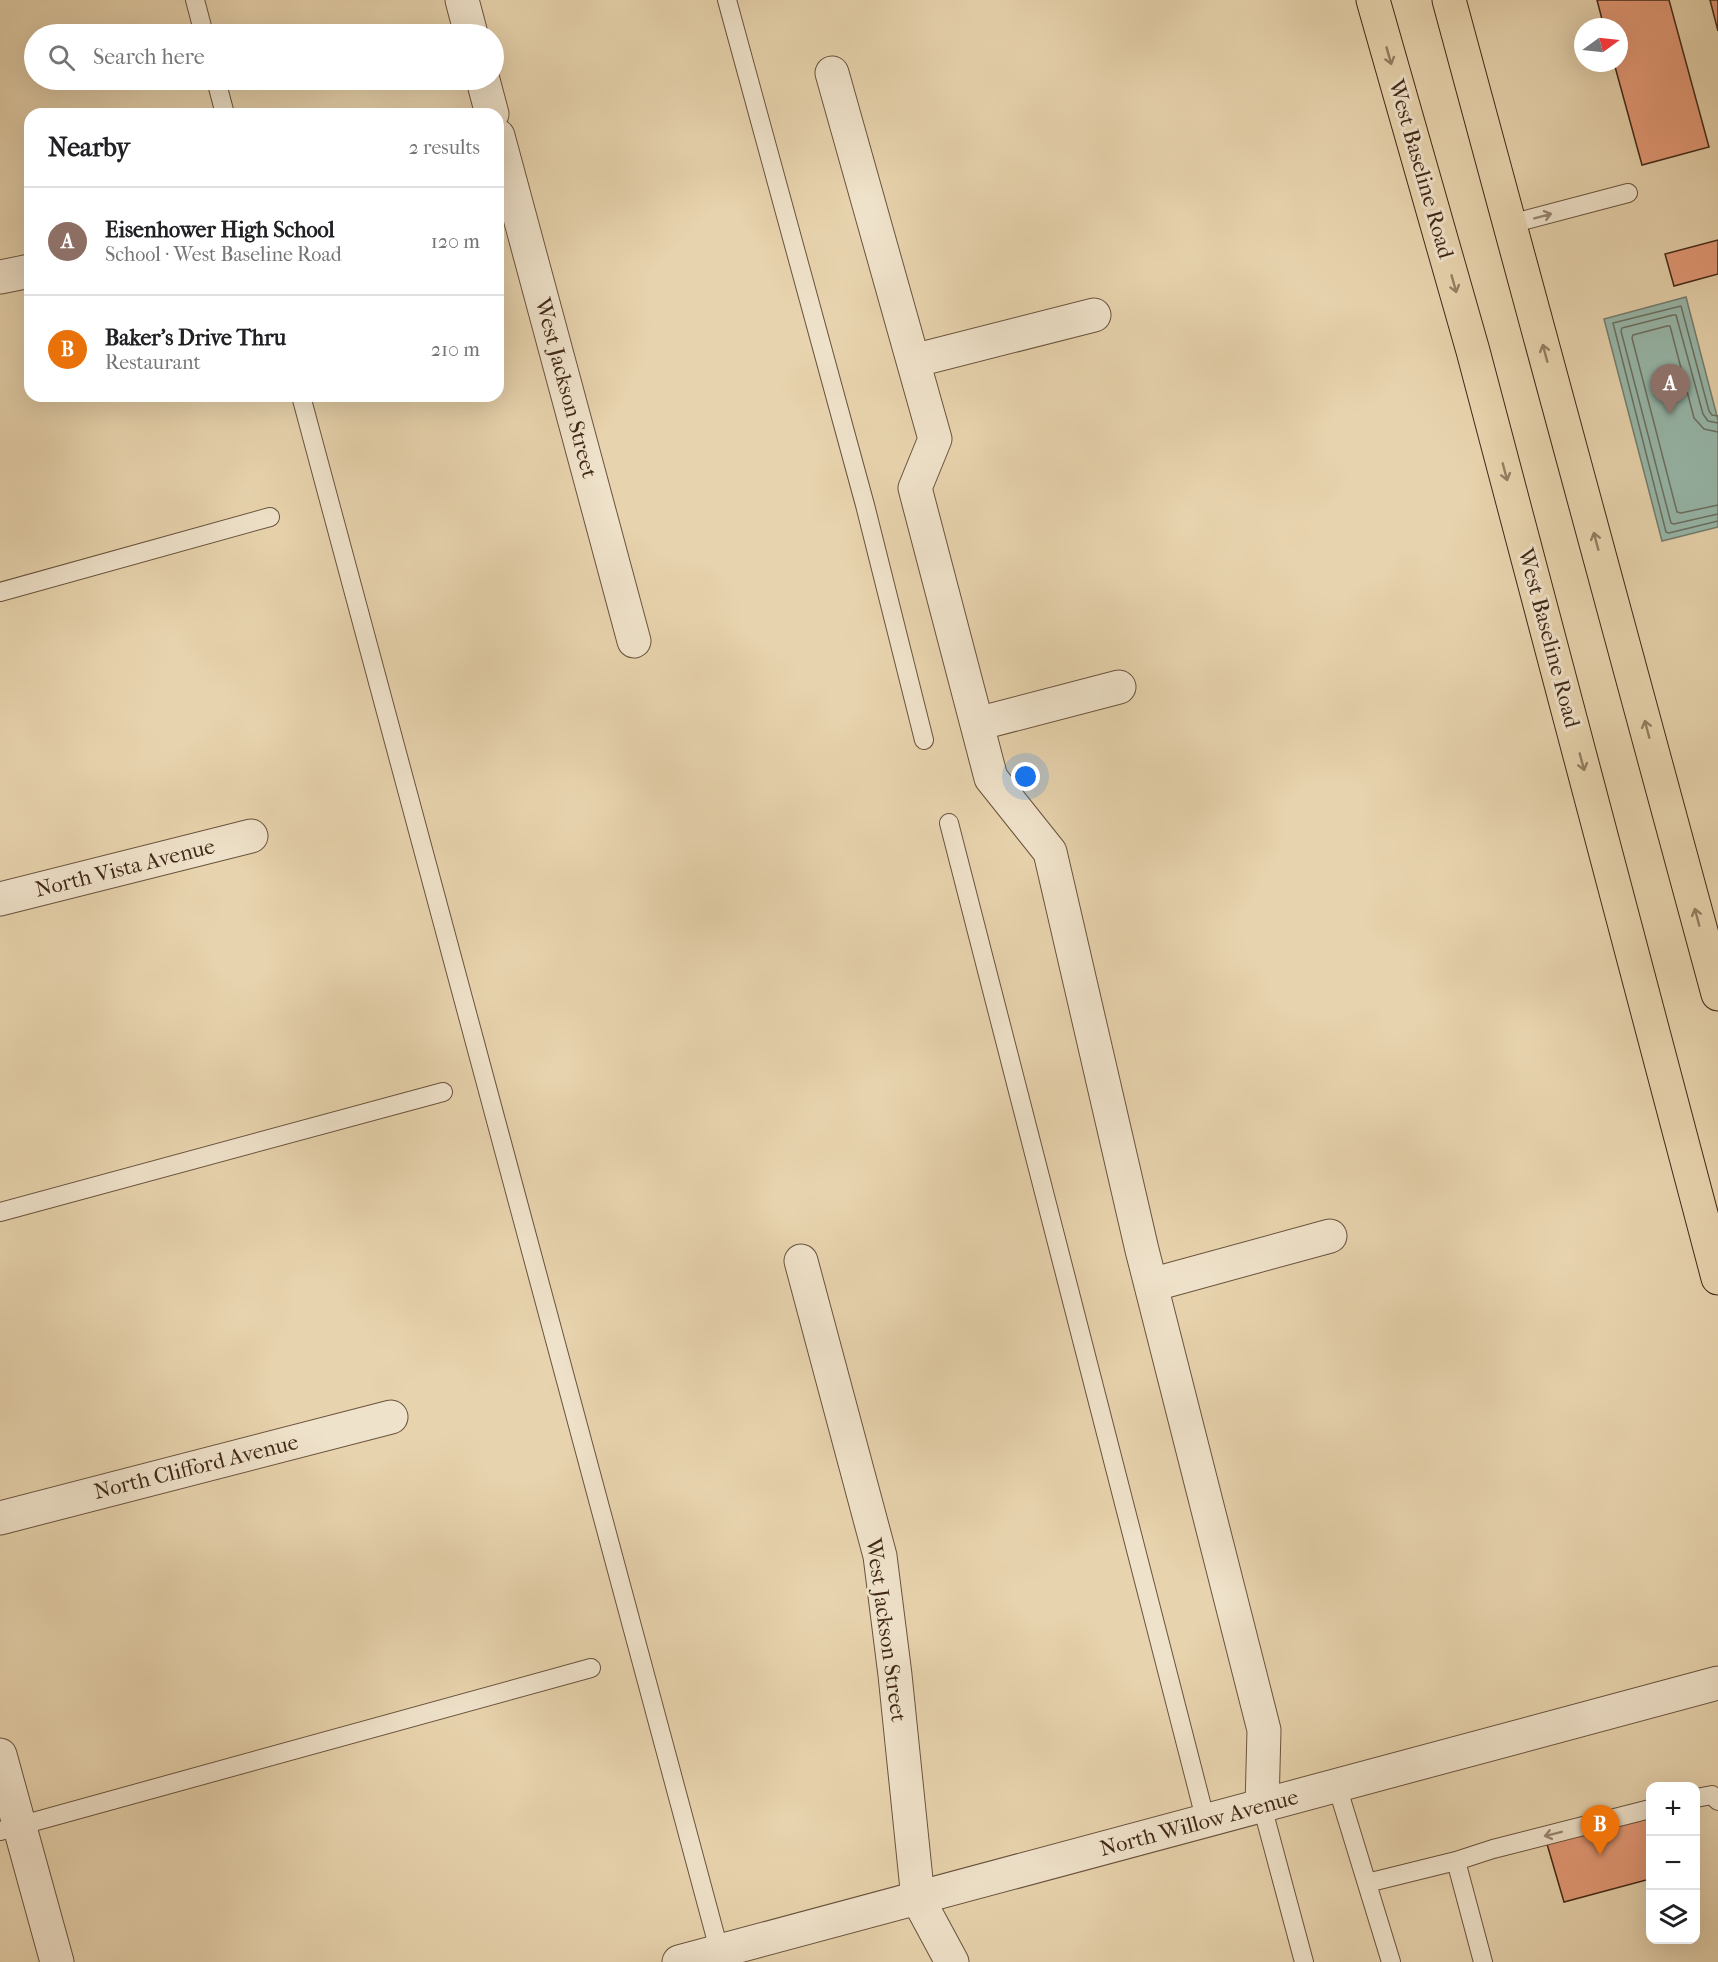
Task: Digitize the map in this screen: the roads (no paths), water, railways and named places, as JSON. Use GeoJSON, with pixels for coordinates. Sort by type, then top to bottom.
{"type":"FeatureCollection","features":[{"type":"Feature","properties":{"kind":"main road","name":"West Baseline Road"},"geometry":{"type":"LineString","coordinates":[[1373,0],[1473,351],[1718,1278]]}},
{"type":"Feature","properties":{"kind":"main road"},"geometry":{"type":"LineString","coordinates":[[1449,0],[1718,994]]}},
{"type":"Feature","properties":{"kind":"street"},"geometry":{"type":"LineString","coordinates":[[462,0],[468,24]]}},
{"type":"Feature","properties":{"kind":"street"},"geometry":{"type":"LineString","coordinates":[[832,73],[934,440],[915,488],[991,778],[1050,852],[1151,1285],[1264,1730],[1262,1806]]}},
{"type":"Feature","properties":{"kind":"street"},"geometry":{"type":"LineString","coordinates":[[486,90],[490,108]]}},
{"type":"Feature","properties":{"kind":"street","name":"West Jackson Street"},"geometry":{"type":"LineString","coordinates":[[504,158],[634,641]]}},
{"type":"Feature","properties":{"kind":"street"},"geometry":{"type":"LineString","coordinates":[[0,277],[24,272]]}},
{"type":"Feature","properties":{"kind":"street"},"geometry":{"type":"LineString","coordinates":[[913,361],[1094,315]]}},
{"type":"Feature","properties":{"kind":"street"},"geometry":{"type":"LineString","coordinates":[[977,724],[1119,687]]}},
{"type":"Feature","properties":{"kind":"street","name":"North Vista Avenue"},"geometry":{"type":"LineString","coordinates":[[0,899],[251,836]]}},
{"type":"Feature","properties":{"kind":"street"},"geometry":{"type":"LineString","coordinates":[[1151,1285],[1330,1236]]}},
{"type":"Feature","properties":{"kind":"street","name":"West Jackson Street"},"geometry":{"type":"LineString","coordinates":[[801,1261],[880,1556],[918,1899],[952,1962]]}},
{"type":"Feature","properties":{"kind":"street","name":"North Clifford Avenue"},"geometry":{"type":"LineString","coordinates":[[0,1518],[391,1417]]}},
{"type":"Feature","properties":{"kind":"street","name":"North Willow Avenue"},"geometry":{"type":"LineString","coordinates":[[679,1962],[720,1957],[918,1899],[1718,1683]]}},
{"type":"Feature","properties":{"kind":"street"},"geometry":{"type":"LineString","coordinates":[[0,1755],[10,1828],[57,1962]]}},
{"type":"Feature","properties":{"kind":"lane"},"geometry":{"type":"LineString","coordinates":[[195,0],[201,24]]}},
{"type":"Feature","properties":{"kind":"lane"},"geometry":{"type":"LineString","coordinates":[[727,0],[865,505],[924,740]]}},
{"type":"Feature","properties":{"kind":"lane"},"geometry":{"type":"LineString","coordinates":[[219,90],[223,108]]}},
{"type":"Feature","properties":{"kind":"lane"},"geometry":{"type":"LineString","coordinates":[[1510,225],[1628,193]]}},
{"type":"Feature","properties":{"kind":"lane"},"geometry":{"type":"LineString","coordinates":[[303,402],[720,1957]]}},
{"type":"Feature","properties":{"kind":"lane"},"geometry":{"type":"LineString","coordinates":[[0,592],[270,517]]}},
{"type":"Feature","properties":{"kind":"lane"},"geometry":{"type":"LineString","coordinates":[[949,823],[1206,1822]]}},
{"type":"Feature","properties":{"kind":"lane"},"geometry":{"type":"LineString","coordinates":[[0,1212],[443,1092]]}},
{"type":"Feature","properties":{"kind":"lane"},"geometry":{"type":"LineString","coordinates":[[10,1828],[591,1668]]}},
{"type":"Feature","properties":{"kind":"lane"},"geometry":{"type":"LineString","coordinates":[[1337,1786],[1391,1962]]}},
{"type":"Feature","properties":{"kind":"lane"},"geometry":{"type":"LineString","coordinates":[[1700,1797],[1712,1795],[1718,1801]]}},
{"type":"Feature","properties":{"kind":"lane"},"geometry":{"type":"LineString","coordinates":[[1262,1806],[1304,1962]]}},
{"type":"Feature","properties":{"kind":"lane"},"geometry":{"type":"LineString","coordinates":[[1367,1883],[1646,1810]]}},
{"type":"Feature","properties":{"kind":"lane"},"geometry":{"type":"LineString","coordinates":[[1456,1861],[1483,1962]]}},
{"type":"Feature","properties":{"kind":"water"},"geometry":{"type":"Polygon","coordinates":[[[1686,297],[1718,420],[1718,527],[1662,541],[1604,319],[1686,297]]]}},
{"type":"Feature","properties":{"kind":"place","name":"Eisenhower High School"},"geometry":{"type":"Point","coordinates":[1670,414]}},
{"type":"Feature","properties":{"kind":"place","name":"Baker's Drive Thru"},"geometry":{"type":"Point","coordinates":[1600,1855]}}]}
